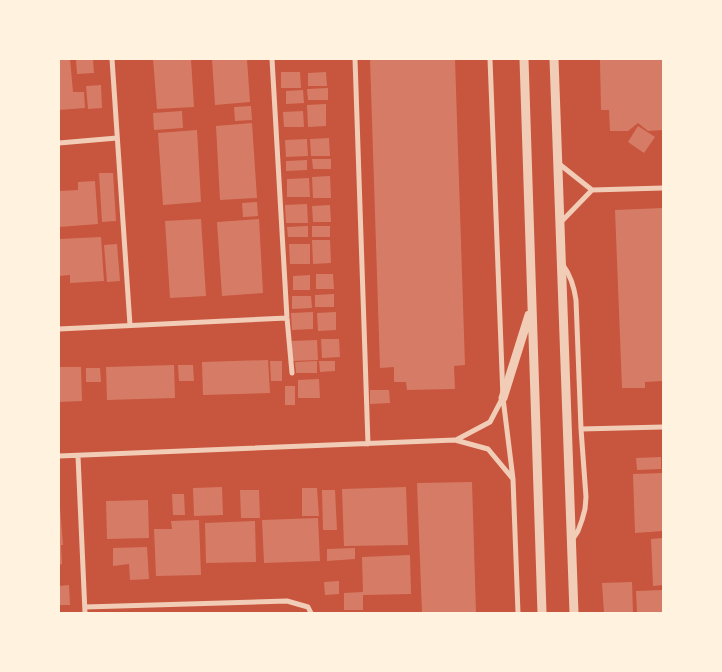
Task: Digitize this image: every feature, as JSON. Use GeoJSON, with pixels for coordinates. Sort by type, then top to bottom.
{"type":"FeatureCollection","features":[{"type":"Feature","properties":{"kind":"street"},"geometry":{"type":"LineString","coordinates":[[112,59],[130,325]]}},
{"type":"Feature","properties":{"kind":"street"},"geometry":{"type":"LineString","coordinates":[[272,59],[292,373]]}},
{"type":"Feature","properties":{"kind":"street"},"geometry":{"type":"LineString","coordinates":[[355,59],[368,444]]}},
{"type":"Feature","properties":{"kind":"street"},"geometry":{"type":"LineString","coordinates":[[490,59],[503,398],[513,479],[518,613]]}},
{"type":"Feature","properties":{"kind":"street"},"geometry":{"type":"LineString","coordinates":[[524,59],[542,613]]}},
{"type":"Feature","properties":{"kind":"street"},"geometry":{"type":"LineString","coordinates":[[554,59],[574,613]]}},
{"type":"Feature","properties":{"kind":"street"},"geometry":{"type":"LineString","coordinates":[[59,143],[117,138]]}},
{"type":"Feature","properties":{"kind":"street"},"geometry":{"type":"LineString","coordinates":[[558,163],[592,190],[663,188]]}},
{"type":"Feature","properties":{"kind":"street"},"geometry":{"type":"LineString","coordinates":[[560,223],[592,190]]}},
{"type":"Feature","properties":{"kind":"street"},"geometry":{"type":"LineString","coordinates":[[561,262],[572,280],[576,300],[581,429],[586,497],[585,509],[578,531],[572,541]]}},
{"type":"Feature","properties":{"kind":"street"},"geometry":{"type":"LineString","coordinates":[[455,440],[490,422],[503,398],[532,307]]}},
{"type":"Feature","properties":{"kind":"street"},"geometry":{"type":"LineString","coordinates":[[59,329],[287,318]]}},
{"type":"Feature","properties":{"kind":"street"},"geometry":{"type":"LineString","coordinates":[[581,429],[663,427]]}},
{"type":"Feature","properties":{"kind":"street"},"geometry":{"type":"LineString","coordinates":[[59,456],[455,440],[488,449],[513,479]]}},
{"type":"Feature","properties":{"kind":"street"},"geometry":{"type":"LineString","coordinates":[[78,456],[85,613]]}},
{"type":"Feature","properties":{"kind":"street"},"geometry":{"type":"LineString","coordinates":[[85,607],[287,601],[308,607],[311,613]]}},
{"type":"Feature","properties":{"kind":"building"},"geometry":{"type":"Polygon","coordinates":[[[59,59],[70,59],[73,92],[84,92],[85,108],[59,110],[59,59]]]}},
{"type":"Feature","properties":{"kind":"building"},"geometry":{"type":"Polygon","coordinates":[[[76,59],[93,59],[94,73],[77,74],[76,59]]]}},
{"type":"Feature","properties":{"kind":"building"},"geometry":{"type":"Polygon","coordinates":[[[153,59],[191,59],[194,107],[157,109],[153,59]]]}},
{"type":"Feature","properties":{"kind":"building"},"geometry":{"type":"Polygon","coordinates":[[[212,59],[247,59],[250,102],[215,105],[212,59]]]}},
{"type":"Feature","properties":{"kind":"building"},"geometry":{"type":"Polygon","coordinates":[[[370,59],[455,59],[465,365],[454,366],[455,389],[407,390],[406,382],[394,382],[394,367],[380,368],[370,59]]]}},
{"type":"Feature","properties":{"kind":"building"},"geometry":{"type":"Polygon","coordinates":[[[663,59],[663,130],[648,131],[638,123],[628,131],[610,131],[609,110],[601,110],[600,60],[663,59]]]}},
{"type":"Feature","properties":{"kind":"building"},"geometry":{"type":"Polygon","coordinates":[[[281,72],[300,72],[301,88],[281,88],[281,72]]]}},
{"type":"Feature","properties":{"kind":"building"},"geometry":{"type":"Polygon","coordinates":[[[326,72],[327,86],[308,86],[308,73],[326,72]]]}},
{"type":"Feature","properties":{"kind":"building"},"geometry":{"type":"Polygon","coordinates":[[[101,85],[102,108],[88,109],[86,86],[101,85]]]}},
{"type":"Feature","properties":{"kind":"building"},"geometry":{"type":"Polygon","coordinates":[[[328,88],[328,100],[308,100],[307,89],[328,88]]]}},
{"type":"Feature","properties":{"kind":"building"},"geometry":{"type":"Polygon","coordinates":[[[303,90],[304,103],[286,104],[286,91],[303,90]]]}},
{"type":"Feature","properties":{"kind":"building"},"geometry":{"type":"Polygon","coordinates":[[[326,104],[326,126],[308,127],[307,105],[326,104]]]}},
{"type":"Feature","properties":{"kind":"building"},"geometry":{"type":"Polygon","coordinates":[[[251,106],[252,120],[235,121],[234,107],[251,106]]]}},
{"type":"Feature","properties":{"kind":"building"},"geometry":{"type":"Polygon","coordinates":[[[182,111],[183,128],[154,130],[153,113],[182,111]]]}},
{"type":"Feature","properties":{"kind":"building"},"geometry":{"type":"Polygon","coordinates":[[[303,111],[304,127],[284,127],[283,112],[303,111]]]}},
{"type":"Feature","properties":{"kind":"building"},"geometry":{"type":"Polygon","coordinates":[[[252,123],[257,198],[220,200],[216,126],[252,123]]]}},
{"type":"Feature","properties":{"kind":"building"},"geometry":{"type":"Polygon","coordinates":[[[638,126],[655,137],[644,153],[628,142],[638,126]]]}},
{"type":"Feature","properties":{"kind":"building"},"geometry":{"type":"Polygon","coordinates":[[[197,130],[201,202],[163,205],[158,133],[197,130]]]}},
{"type":"Feature","properties":{"kind":"building"},"geometry":{"type":"Polygon","coordinates":[[[329,138],[330,156],[311,156],[310,139],[329,138]]]}},
{"type":"Feature","properties":{"kind":"building"},"geometry":{"type":"Polygon","coordinates":[[[307,139],[308,156],[286,157],[285,140],[307,139]]]}},
{"type":"Feature","properties":{"kind":"building"},"geometry":{"type":"Polygon","coordinates":[[[312,159],[331,159],[331,169],[313,169],[312,159]]]}},
{"type":"Feature","properties":{"kind":"building"},"geometry":{"type":"Polygon","coordinates":[[[307,160],[307,170],[286,171],[286,161],[307,160]]]}},
{"type":"Feature","properties":{"kind":"building"},"geometry":{"type":"Polygon","coordinates":[[[99,173],[113,173],[116,221],[102,222],[99,173]]]}},
{"type":"Feature","properties":{"kind":"building"},"geometry":{"type":"Polygon","coordinates":[[[330,176],[331,198],[313,198],[312,177],[330,176]]]}},
{"type":"Feature","properties":{"kind":"building"},"geometry":{"type":"Polygon","coordinates":[[[309,178],[310,197],[287,197],[287,179],[309,178]]]}},
{"type":"Feature","properties":{"kind":"building"},"geometry":{"type":"Polygon","coordinates":[[[95,181],[98,224],[59,227],[59,191],[78,190],[78,182],[95,181]]]}},
{"type":"Feature","properties":{"kind":"building"},"geometry":{"type":"Polygon","coordinates":[[[257,202],[258,216],[243,217],[242,203],[257,202]]]}},
{"type":"Feature","properties":{"kind":"building"},"geometry":{"type":"Polygon","coordinates":[[[307,204],[308,223],[286,223],[285,205],[307,204]]]}},
{"type":"Feature","properties":{"kind":"building"},"geometry":{"type":"Polygon","coordinates":[[[330,205],[331,222],[313,222],[312,206],[330,205]]]}},
{"type":"Feature","properties":{"kind":"building"},"geometry":{"type":"Polygon","coordinates":[[[663,208],[663,381],[645,382],[645,388],[622,388],[615,210],[663,208]]]}},
{"type":"Feature","properties":{"kind":"building"},"geometry":{"type":"Polygon","coordinates":[[[201,219],[206,296],[170,298],[165,221],[201,219]]]}},
{"type":"Feature","properties":{"kind":"building"},"geometry":{"type":"Polygon","coordinates":[[[259,219],[263,293],[222,296],[217,222],[259,219]]]}},
{"type":"Feature","properties":{"kind":"building"},"geometry":{"type":"Polygon","coordinates":[[[308,226],[308,237],[288,237],[287,227],[308,226]]]}},
{"type":"Feature","properties":{"kind":"building"},"geometry":{"type":"Polygon","coordinates":[[[312,226],[330,226],[330,237],[312,237],[312,226]]]}},
{"type":"Feature","properties":{"kind":"building"},"geometry":{"type":"Polygon","coordinates":[[[101,237],[104,281],[70,283],[70,275],[59,276],[59,239],[101,237]]]}},
{"type":"Feature","properties":{"kind":"building"},"geometry":{"type":"Polygon","coordinates":[[[312,240],[330,240],[331,263],[313,264],[312,240]]]}},
{"type":"Feature","properties":{"kind":"building"},"geometry":{"type":"Polygon","coordinates":[[[117,244],[120,281],[107,282],[104,245],[117,244]]]}},
{"type":"Feature","properties":{"kind":"building"},"geometry":{"type":"Polygon","coordinates":[[[289,244],[310,244],[310,264],[290,264],[289,244]]]}},
{"type":"Feature","properties":{"kind":"building"},"geometry":{"type":"Polygon","coordinates":[[[316,274],[333,274],[334,289],[316,289],[316,274]]]}},
{"type":"Feature","properties":{"kind":"building"},"geometry":{"type":"Polygon","coordinates":[[[310,275],[310,290],[293,290],[293,276],[310,275]]]}},
{"type":"Feature","properties":{"kind":"building"},"geometry":{"type":"Polygon","coordinates":[[[334,294],[334,307],[315,307],[315,295],[334,294]]]}},
{"type":"Feature","properties":{"kind":"building"},"geometry":{"type":"Polygon","coordinates":[[[292,296],[311,296],[312,308],[292,309],[292,296]]]}},
{"type":"Feature","properties":{"kind":"building"},"geometry":{"type":"Polygon","coordinates":[[[313,312],[313,329],[292,330],[291,313],[313,312]]]}},
{"type":"Feature","properties":{"kind":"building"},"geometry":{"type":"Polygon","coordinates":[[[336,312],[336,330],[318,331],[317,313],[336,312]]]}},
{"type":"Feature","properties":{"kind":"building"},"geometry":{"type":"Polygon","coordinates":[[[321,339],[339,339],[340,357],[322,358],[321,339]]]}},
{"type":"Feature","properties":{"kind":"building"},"geometry":{"type":"Polygon","coordinates":[[[317,340],[318,360],[292,361],[292,341],[317,340]]]}},
{"type":"Feature","properties":{"kind":"building"},"geometry":{"type":"Polygon","coordinates":[[[268,360],[270,393],[203,395],[202,362],[268,360]]]}},
{"type":"Feature","properties":{"kind":"building"},"geometry":{"type":"Polygon","coordinates":[[[270,361],[282,361],[282,381],[271,381],[270,361]]]}},
{"type":"Feature","properties":{"kind":"building"},"geometry":{"type":"Polygon","coordinates":[[[317,361],[317,373],[296,373],[295,362],[317,361]]]}},
{"type":"Feature","properties":{"kind":"building"},"geometry":{"type":"Polygon","coordinates":[[[319,361],[335,361],[335,371],[320,372],[319,361]]]}},
{"type":"Feature","properties":{"kind":"building"},"geometry":{"type":"Polygon","coordinates":[[[174,365],[175,398],[107,400],[106,367],[174,365]]]}},
{"type":"Feature","properties":{"kind":"building"},"geometry":{"type":"Polygon","coordinates":[[[178,365],[193,365],[194,381],[179,381],[178,365]]]}},
{"type":"Feature","properties":{"kind":"building"},"geometry":{"type":"Polygon","coordinates":[[[59,367],[81,367],[82,401],[59,402],[59,367]]]}},
{"type":"Feature","properties":{"kind":"building"},"geometry":{"type":"Polygon","coordinates":[[[86,368],[100,368],[101,382],[86,382],[86,368]]]}},
{"type":"Feature","properties":{"kind":"building"},"geometry":{"type":"Polygon","coordinates":[[[319,379],[320,398],[298,398],[298,380],[319,379]]]}},
{"type":"Feature","properties":{"kind":"building"},"geometry":{"type":"Polygon","coordinates":[[[285,386],[295,386],[295,405],[285,405],[285,386]]]}},
{"type":"Feature","properties":{"kind":"building"},"geometry":{"type":"Polygon","coordinates":[[[370,390],[389,390],[390,403],[370,404],[370,390]]]}},
{"type":"Feature","properties":{"kind":"building"},"geometry":{"type":"Polygon","coordinates":[[[661,457],[661,469],[637,470],[636,458],[661,457]]]}},
{"type":"Feature","properties":{"kind":"building"},"geometry":{"type":"Polygon","coordinates":[[[663,473],[663,531],[635,533],[633,474],[663,473]]]}},
{"type":"Feature","properties":{"kind":"building"},"geometry":{"type":"Polygon","coordinates":[[[472,482],[476,613],[422,613],[417,483],[472,482]]]}},
{"type":"Feature","properties":{"kind":"building"},"geometry":{"type":"Polygon","coordinates":[[[222,487],[223,515],[194,516],[193,488],[222,487]]]}},
{"type":"Feature","properties":{"kind":"building"},"geometry":{"type":"Polygon","coordinates":[[[406,487],[408,545],[344,546],[342,489],[406,487]]]}},
{"type":"Feature","properties":{"kind":"building"},"geometry":{"type":"Polygon","coordinates":[[[302,488],[317,488],[319,516],[302,516],[302,488]]]}},
{"type":"Feature","properties":{"kind":"building"},"geometry":{"type":"Polygon","coordinates":[[[240,490],[259,490],[260,518],[241,518],[240,490]]]}},
{"type":"Feature","properties":{"kind":"building"},"geometry":{"type":"Polygon","coordinates":[[[322,490],[335,490],[337,530],[323,530],[322,490]]]}},
{"type":"Feature","properties":{"kind":"building"},"geometry":{"type":"Polygon","coordinates":[[[172,494],[184,494],[185,515],[173,515],[172,494]]]}},
{"type":"Feature","properties":{"kind":"building"},"geometry":{"type":"Polygon","coordinates":[[[148,500],[149,538],[107,539],[106,501],[148,500]]]}},
{"type":"Feature","properties":{"kind":"building"},"geometry":{"type":"Polygon","coordinates":[[[59,507],[63,545],[61,545],[62,564],[59,565],[59,507]]]}},
{"type":"Feature","properties":{"kind":"building"},"geometry":{"type":"Polygon","coordinates":[[[318,518],[320,561],[264,563],[262,520],[318,518]]]}},
{"type":"Feature","properties":{"kind":"building"},"geometry":{"type":"Polygon","coordinates":[[[199,520],[201,575],[156,576],[154,529],[172,529],[171,521],[199,520]]]}},
{"type":"Feature","properties":{"kind":"building"},"geometry":{"type":"Polygon","coordinates":[[[255,521],[256,562],[206,563],[205,523],[255,521]]]}},
{"type":"Feature","properties":{"kind":"building"},"geometry":{"type":"Polygon","coordinates":[[[663,538],[663,585],[653,586],[651,539],[663,538]]]}},
{"type":"Feature","properties":{"kind":"building"},"geometry":{"type":"Polygon","coordinates":[[[147,547],[149,579],[130,580],[129,564],[113,566],[113,548],[147,547]]]}},
{"type":"Feature","properties":{"kind":"building"},"geometry":{"type":"Polygon","coordinates":[[[355,548],[355,559],[327,561],[327,549],[355,548]]]}},
{"type":"Feature","properties":{"kind":"building"},"geometry":{"type":"Polygon","coordinates":[[[410,555],[411,594],[363,595],[363,610],[344,610],[344,593],[363,592],[362,557],[410,555]]]}},
{"type":"Feature","properties":{"kind":"building"},"geometry":{"type":"Polygon","coordinates":[[[339,581],[339,594],[325,595],[324,582],[339,581]]]}},
{"type":"Feature","properties":{"kind":"building"},"geometry":{"type":"Polygon","coordinates":[[[632,582],[633,613],[604,613],[602,583],[632,582]]]}},
{"type":"Feature","properties":{"kind":"building"},"geometry":{"type":"Polygon","coordinates":[[[69,585],[70,605],[59,605],[59,586],[69,585]]]}},
{"type":"Feature","properties":{"kind":"building"},"geometry":{"type":"Polygon","coordinates":[[[662,590],[663,613],[637,613],[636,591],[662,590]]]}}]}
